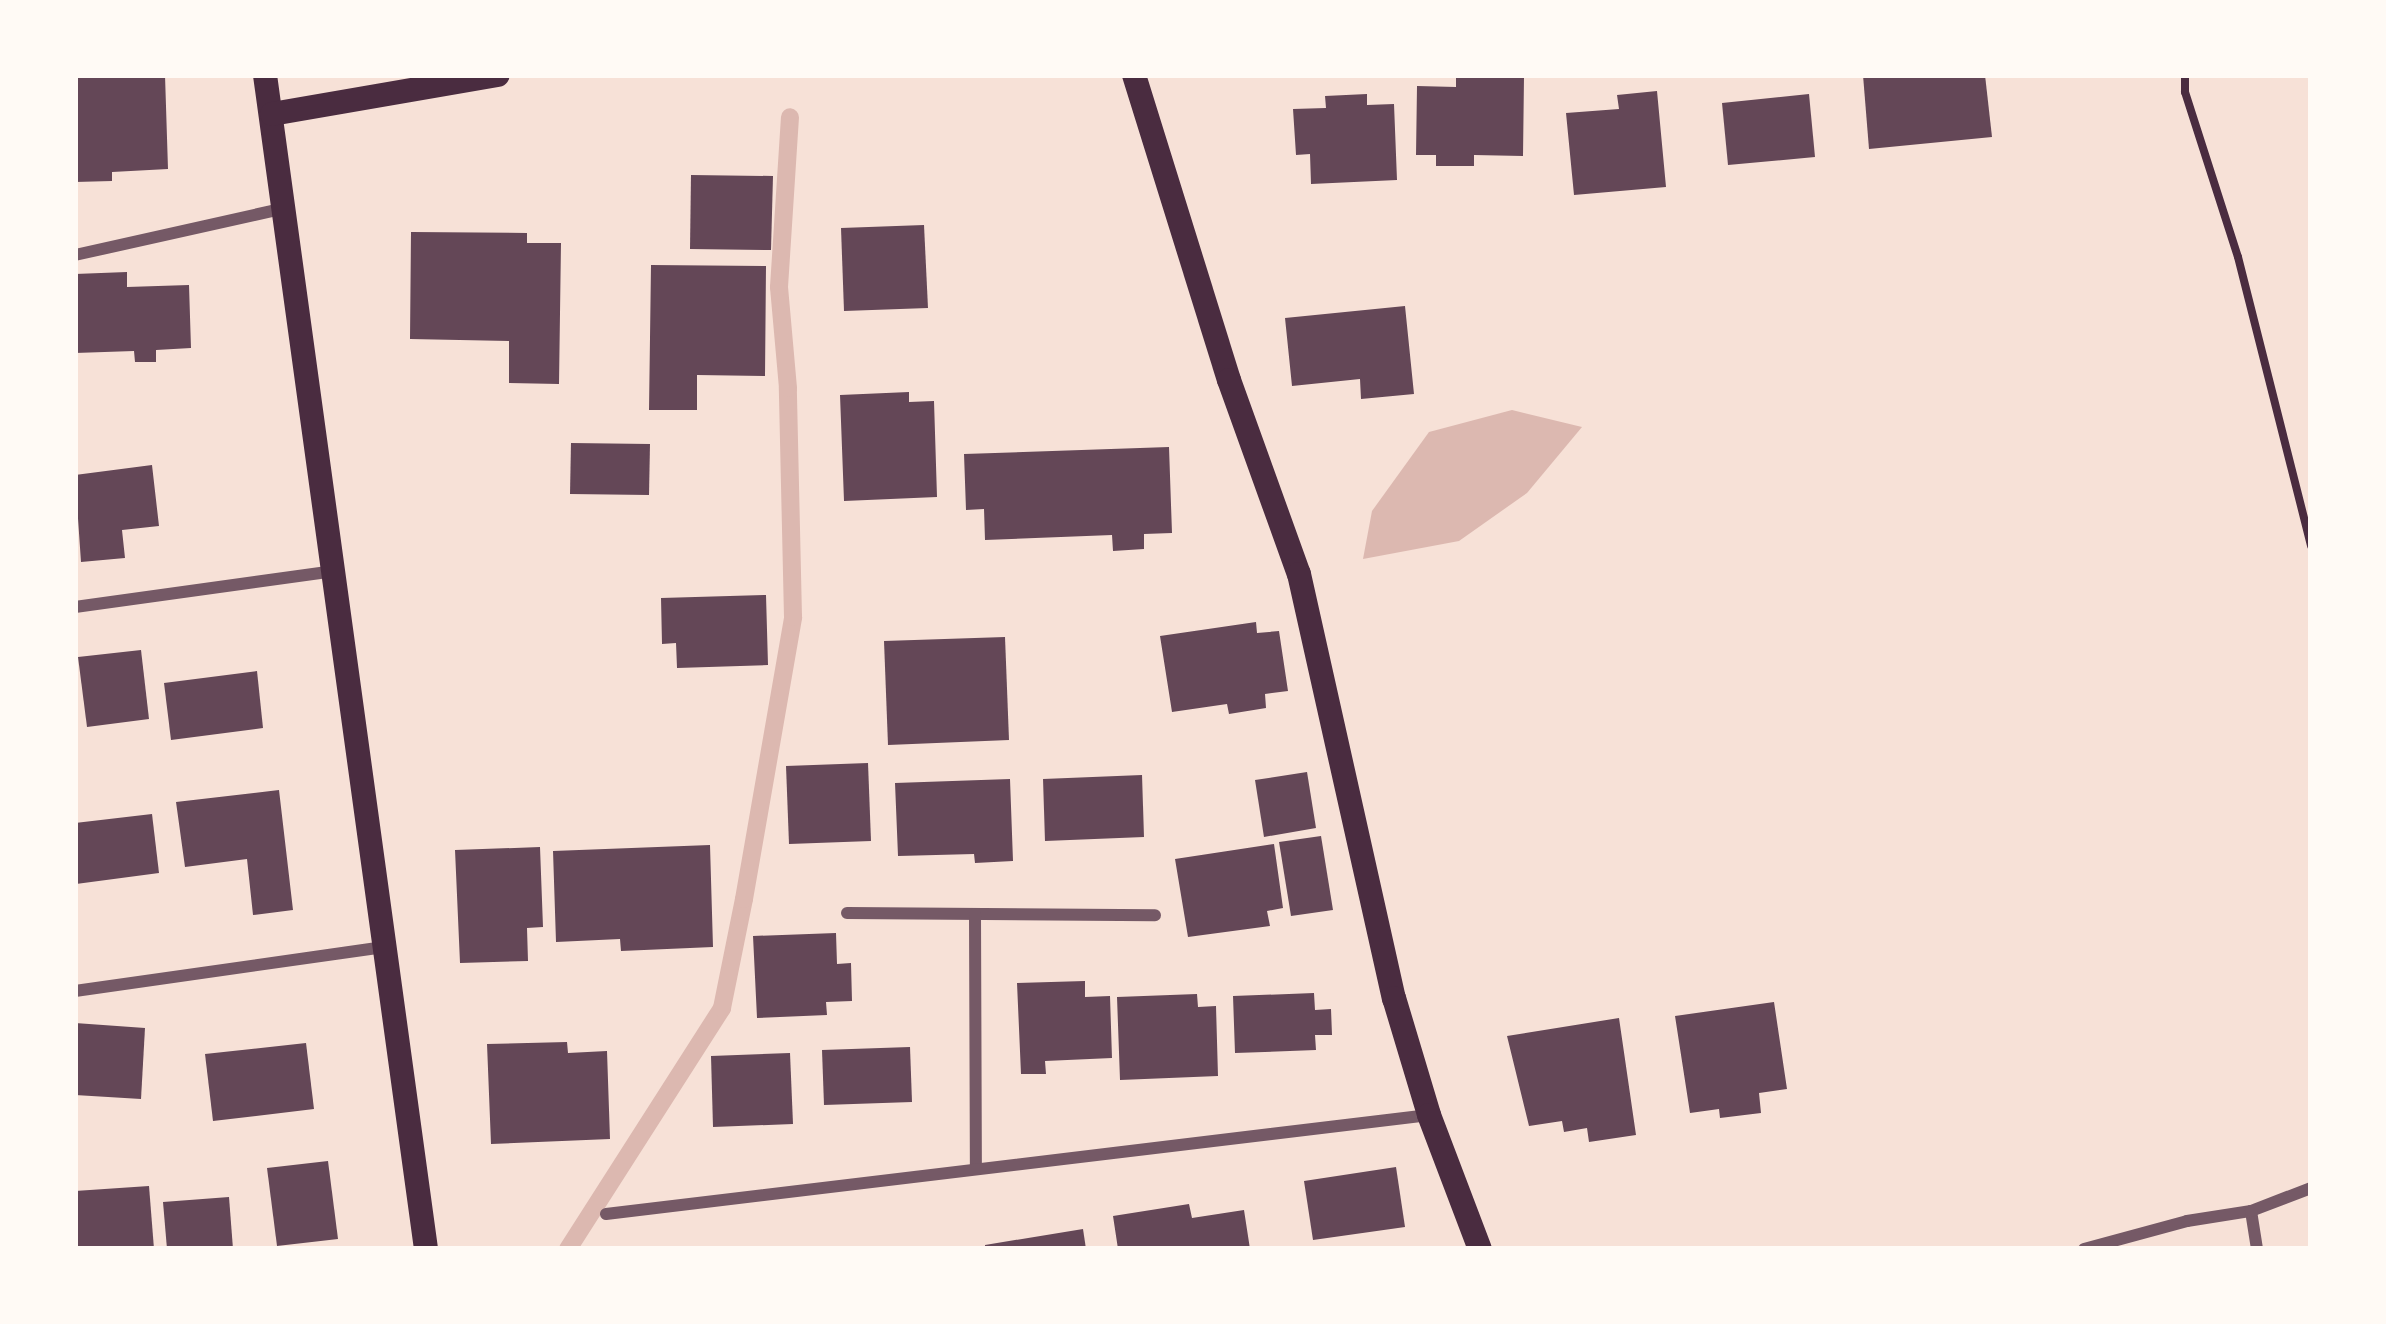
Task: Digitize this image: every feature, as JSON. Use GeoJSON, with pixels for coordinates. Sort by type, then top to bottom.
{"type":"FeatureCollection","features":[{"type":"Feature","properties":{"kind":"main road"},"geometry":{"type":"LineString","coordinates":[[265,75],[426,1249]]}},
{"type":"Feature","properties":{"kind":"main road"},"geometry":{"type":"LineString","coordinates":[[272,114],[498,75]]}},
{"type":"Feature","properties":{"kind":"main road"},"geometry":{"type":"LineString","coordinates":[[1134,75],[1229,380],[1299,574],[1394,998],[1429,1114],[1480,1249]]}},
{"type":"Feature","properties":{"kind":"street"},"geometry":{"type":"LineString","coordinates":[[75,255],[286,208]]}},
{"type":"Feature","properties":{"kind":"street"},"geometry":{"type":"LineString","coordinates":[[75,607],[335,571]]}},
{"type":"Feature","properties":{"kind":"street"},"geometry":{"type":"LineString","coordinates":[[848,913],[1155,915]]}},
{"type":"Feature","properties":{"kind":"street"},"geometry":{"type":"LineString","coordinates":[[975,914],[976,1169]]}},
{"type":"Feature","properties":{"kind":"street"},"geometry":{"type":"LineString","coordinates":[[75,991],[386,947]]}},
{"type":"Feature","properties":{"kind":"street"},"geometry":{"type":"LineString","coordinates":[[606,1214],[1429,1114]]}},
{"type":"Feature","properties":{"kind":"street"},"geometry":{"type":"LineString","coordinates":[[2084,1249],[2188,1221],[2251,1211],[2311,1188]]}},
{"type":"Feature","properties":{"kind":"street"},"geometry":{"type":"LineString","coordinates":[[2251,1211],[2256,1243]]}},
{"type":"Feature","properties":{"kind":"path"},"geometry":{"type":"LineString","coordinates":[[2185,75],[2185,92],[2238,256],[2311,546]]}},
{"type":"Feature","properties":{"kind":"shaded area"},"geometry":{"type":"Polygon","coordinates":[[[1512,410],[1582,427],[1527,493],[1459,541],[1363,559],[1372,511],[1429,432],[1512,410]]]}},
{"type":"Feature","properties":{"kind":"building"},"geometry":{"type":"Polygon","coordinates":[[[75,75],[165,75],[168,169],[112,172],[112,181],[75,182],[75,75]]]}},
{"type":"Feature","properties":{"kind":"building"},"geometry":{"type":"Polygon","coordinates":[[[1863,75],[1985,75],[1992,137],[1869,149],[1863,75]]]}},
{"type":"Feature","properties":{"kind":"building"},"geometry":{"type":"Polygon","coordinates":[[[1456,76],[1524,77],[1523,156],[1474,155],[1474,166],[1436,166],[1436,155],[1416,155],[1417,86],[1456,87],[1456,76]]]}},
{"type":"Feature","properties":{"kind":"building"},"geometry":{"type":"Polygon","coordinates":[[[1657,91],[1666,187],[1574,195],[1566,113],[1619,109],[1617,95],[1657,91]]]}},
{"type":"Feature","properties":{"kind":"building"},"geometry":{"type":"Polygon","coordinates":[[[1367,94],[1367,105],[1394,104],[1397,180],[1311,184],[1310,154],[1296,155],[1293,109],[1326,108],[1325,96],[1367,94]]]}},
{"type":"Feature","properties":{"kind":"building"},"geometry":{"type":"Polygon","coordinates":[[[1809,94],[1815,157],[1728,165],[1722,103],[1809,94]]]}},
{"type":"Feature","properties":{"kind":"building"},"geometry":{"type":"Polygon","coordinates":[[[691,175],[773,176],[771,250],[690,249],[691,175]]]}},
{"type":"Feature","properties":{"kind":"building"},"geometry":{"type":"Polygon","coordinates":[[[924,225],[928,308],[844,311],[841,228],[924,225]]]}},
{"type":"Feature","properties":{"kind":"building"},"geometry":{"type":"Polygon","coordinates":[[[411,232],[527,233],[527,243],[561,243],[559,384],[509,383],[509,341],[410,339],[411,232]]]}},
{"type":"Feature","properties":{"kind":"building"},"geometry":{"type":"Polygon","coordinates":[[[651,265],[766,266],[765,376],[697,375],[697,410],[649,410],[651,265]]]}},
{"type":"Feature","properties":{"kind":"building"},"geometry":{"type":"Polygon","coordinates":[[[127,272],[127,287],[189,285],[191,348],[156,350],[156,362],[135,362],[134,351],[75,353],[75,274],[127,272]]]}},
{"type":"Feature","properties":{"kind":"building"},"geometry":{"type":"Polygon","coordinates":[[[1405,306],[1414,394],[1361,399],[1360,379],[1292,386],[1285,318],[1405,306]]]}},
{"type":"Feature","properties":{"kind":"building"},"geometry":{"type":"Polygon","coordinates":[[[909,392],[909,402],[934,401],[937,497],[844,501],[840,395],[909,392]]]}},
{"type":"Feature","properties":{"kind":"building"},"geometry":{"type":"Polygon","coordinates":[[[571,443],[650,444],[649,495],[570,494],[571,443]]]}},
{"type":"Feature","properties":{"kind":"building"},"geometry":{"type":"Polygon","coordinates":[[[1169,447],[1172,533],[1144,534],[1144,549],[1113,551],[1112,535],[985,540],[984,509],[966,510],[964,454],[1169,447]]]}},
{"type":"Feature","properties":{"kind":"building"},"geometry":{"type":"Polygon","coordinates":[[[152,465],[159,526],[122,530],[125,558],[81,562],[75,475],[152,465]]]}},
{"type":"Feature","properties":{"kind":"building"},"geometry":{"type":"Polygon","coordinates":[[[766,595],[768,665],[677,668],[676,643],[662,644],[661,598],[766,595]]]}},
{"type":"Feature","properties":{"kind":"building"},"geometry":{"type":"Polygon","coordinates":[[[1256,622],[1257,633],[1279,631],[1288,691],[1265,694],[1266,708],[1229,714],[1227,704],[1172,712],[1160,636],[1256,622]]]}},
{"type":"Feature","properties":{"kind":"building"},"geometry":{"type":"Polygon","coordinates":[[[1005,637],[1009,740],[888,745],[884,641],[1005,637]]]}},
{"type":"Feature","properties":{"kind":"building"},"geometry":{"type":"Polygon","coordinates":[[[141,650],[149,719],[87,727],[78,657],[141,650]]]}},
{"type":"Feature","properties":{"kind":"building"},"geometry":{"type":"Polygon","coordinates":[[[257,671],[263,728],[171,740],[164,683],[257,671]]]}},
{"type":"Feature","properties":{"kind":"building"},"geometry":{"type":"Polygon","coordinates":[[[868,763],[871,841],[789,844],[786,766],[868,763]]]}},
{"type":"Feature","properties":{"kind":"building"},"geometry":{"type":"Polygon","coordinates":[[[1307,772],[1316,828],[1264,837],[1255,780],[1307,772]]]}},
{"type":"Feature","properties":{"kind":"building"},"geometry":{"type":"Polygon","coordinates":[[[1142,775],[1144,837],[1045,841],[1043,779],[1142,775]]]}},
{"type":"Feature","properties":{"kind":"building"},"geometry":{"type":"Polygon","coordinates":[[[1010,779],[1013,861],[975,863],[974,854],[898,856],[895,783],[1010,779]]]}},
{"type":"Feature","properties":{"kind":"building"},"geometry":{"type":"Polygon","coordinates":[[[279,790],[293,910],[253,915],[247,859],[185,867],[176,802],[279,790]]]}},
{"type":"Feature","properties":{"kind":"building"},"geometry":{"type":"Polygon","coordinates":[[[152,814],[159,873],[76,884],[75,823],[152,814]]]}},
{"type":"Feature","properties":{"kind":"building"},"geometry":{"type":"Polygon","coordinates":[[[1321,836],[1333,910],[1291,916],[1279,842],[1321,836]]]}},
{"type":"Feature","properties":{"kind":"building"},"geometry":{"type":"Polygon","coordinates":[[[1274,844],[1283,908],[1267,911],[1270,926],[1188,937],[1175,859],[1274,844]]]}},
{"type":"Feature","properties":{"kind":"building"},"geometry":{"type":"Polygon","coordinates":[[[710,845],[713,947],[621,951],[620,939],[556,942],[553,851],[710,845]]]}},
{"type":"Feature","properties":{"kind":"building"},"geometry":{"type":"Polygon","coordinates":[[[540,847],[543,927],[527,928],[528,961],[460,963],[455,850],[540,847]]]}},
{"type":"Feature","properties":{"kind":"building"},"geometry":{"type":"Polygon","coordinates":[[[836,933],[837,964],[851,963],[852,1001],[826,1002],[827,1015],[757,1018],[753,936],[836,933]]]}},
{"type":"Feature","properties":{"kind":"building"},"geometry":{"type":"Polygon","coordinates":[[[1085,981],[1085,997],[1110,996],[1112,1058],[1045,1061],[1046,1074],[1021,1074],[1017,983],[1085,981]]]}},
{"type":"Feature","properties":{"kind":"building"},"geometry":{"type":"Polygon","coordinates":[[[1314,993],[1315,1010],[1331,1009],[1332,1035],[1315,1035],[1316,1050],[1235,1053],[1233,996],[1314,993]]]}},
{"type":"Feature","properties":{"kind":"building"},"geometry":{"type":"Polygon","coordinates":[[[1197,994],[1198,1007],[1216,1006],[1218,1076],[1120,1080],[1117,997],[1197,994]]]}},
{"type":"Feature","properties":{"kind":"building"},"geometry":{"type":"Polygon","coordinates":[[[1774,1002],[1787,1089],[1759,1093],[1761,1113],[1720,1118],[1719,1109],[1690,1113],[1675,1016],[1774,1002]]]}},
{"type":"Feature","properties":{"kind":"building"},"geometry":{"type":"Polygon","coordinates":[[[1619,1018],[1636,1135],[1589,1142],[1587,1128],[1564,1132],[1562,1121],[1529,1126],[1507,1036],[1619,1018]]]}},
{"type":"Feature","properties":{"kind":"building"},"geometry":{"type":"Polygon","coordinates":[[[75,1023],[145,1028],[141,1099],[75,1095],[75,1023]]]}},
{"type":"Feature","properties":{"kind":"building"},"geometry":{"type":"Polygon","coordinates":[[[567,1042],[568,1053],[607,1051],[610,1139],[491,1144],[487,1044],[567,1042]]]}},
{"type":"Feature","properties":{"kind":"building"},"geometry":{"type":"Polygon","coordinates":[[[306,1043],[314,1109],[213,1121],[205,1054],[306,1043]]]}},
{"type":"Feature","properties":{"kind":"building"},"geometry":{"type":"Polygon","coordinates":[[[910,1047],[912,1102],[824,1105],[822,1050],[910,1047]]]}},
{"type":"Feature","properties":{"kind":"building"},"geometry":{"type":"Polygon","coordinates":[[[790,1053],[793,1124],[713,1127],[711,1056],[790,1053]]]}},
{"type":"Feature","properties":{"kind":"building"},"geometry":{"type":"Polygon","coordinates":[[[328,1161],[338,1239],[277,1246],[267,1168],[328,1161]]]}},
{"type":"Feature","properties":{"kind":"building"},"geometry":{"type":"Polygon","coordinates":[[[1396,1167],[1405,1227],[1313,1240],[1304,1181],[1396,1167]]]}},
{"type":"Feature","properties":{"kind":"building"},"geometry":{"type":"Polygon","coordinates":[[[149,1186],[154,1249],[75,1249],[75,1191],[149,1186]]]}},
{"type":"Feature","properties":{"kind":"building"},"geometry":{"type":"Polygon","coordinates":[[[229,1197],[233,1249],[167,1249],[163,1202],[229,1197]]]}},
{"type":"Feature","properties":{"kind":"building"},"geometry":{"type":"Polygon","coordinates":[[[1189,1204],[1192,1218],[1244,1210],[1250,1249],[1118,1249],[1113,1216],[1189,1204]]]}},
{"type":"Feature","properties":{"kind":"building"},"geometry":{"type":"Polygon","coordinates":[[[1083,1229],[1086,1249],[985,1249],[985,1245],[1083,1229]]]}},
{"type":"Feature","properties":{"kind":"waterway"},"geometry":{"type":"LineString","coordinates":[[568,1249],[722,1008],[744,899],[793,617],[788,388],[779,287],[790,117]]}}]}
